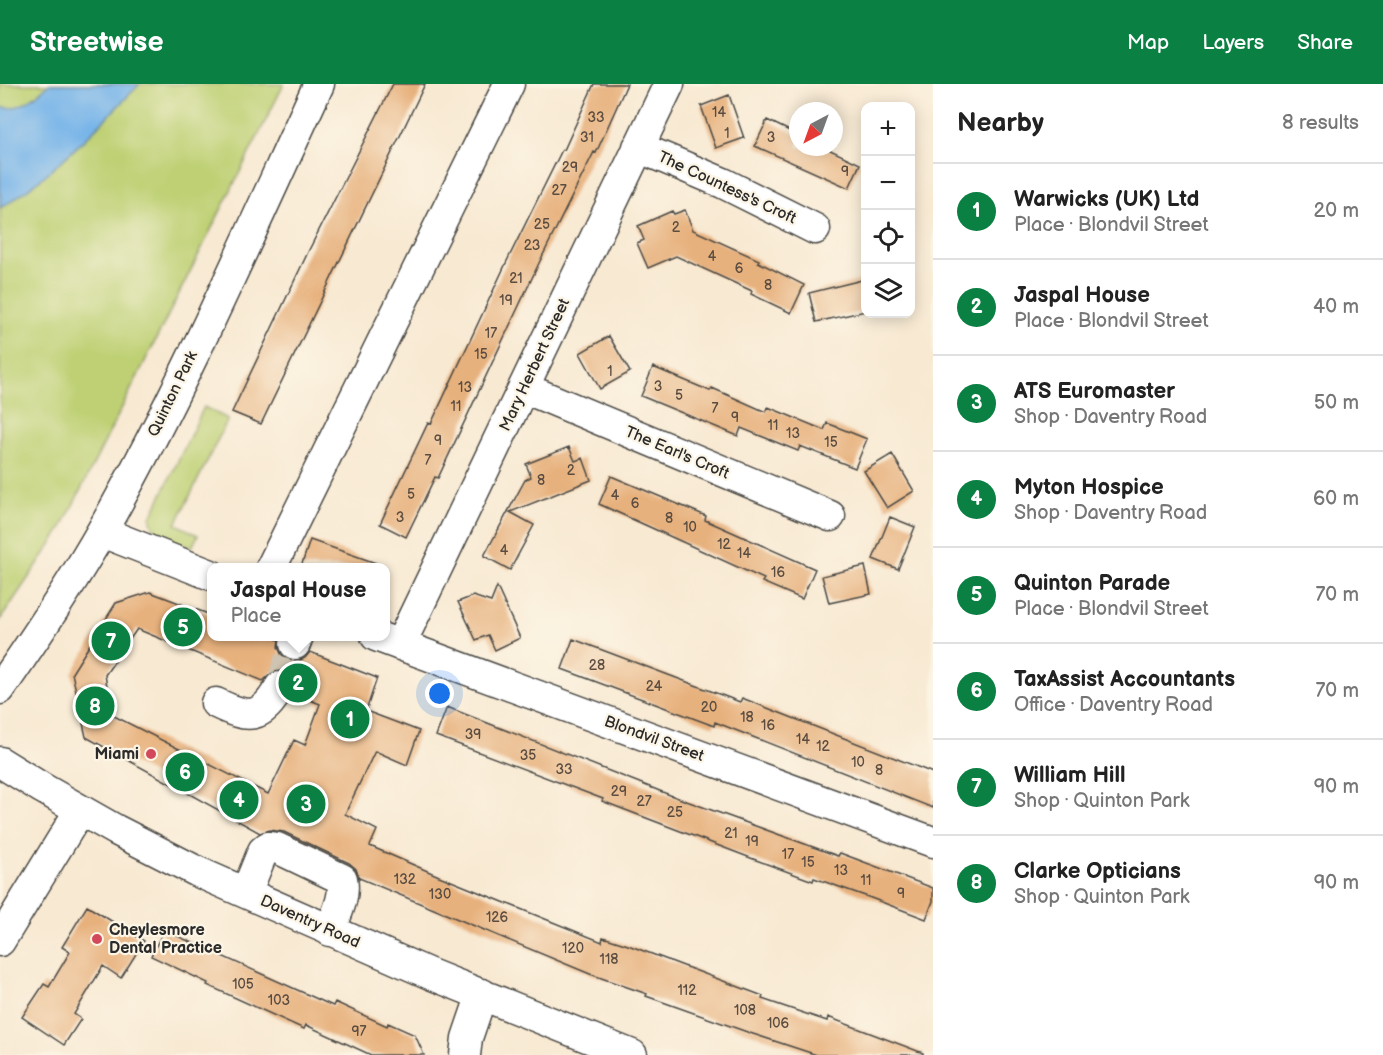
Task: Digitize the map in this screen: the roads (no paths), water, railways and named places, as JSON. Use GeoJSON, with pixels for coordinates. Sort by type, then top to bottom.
{"type":"FeatureCollection","features":[{"type":"Feature","properties":{"kind":"street","name":"Quinton Park"},"geometry":{"type":"LineString","coordinates":[[0,689],[102,532],[175,392],[319,84]]}},
{"type":"Feature","properties":{"kind":"street"},"geometry":{"type":"LineString","coordinates":[[273,563],[509,84]]}},
{"type":"Feature","properties":{"kind":"street","name":"Mary Herbert Street"},"geometry":{"type":"LineString","coordinates":[[390,637],[524,388],[669,84]]}},
{"type":"Feature","properties":{"kind":"street","name":"The Countess's Croft"},"geometry":{"type":"LineString","coordinates":[[638,147],[723,183],[815,229]]}},
{"type":"Feature","properties":{"kind":"street","name":"The Earl's Croft"},"geometry":{"type":"LineString","coordinates":[[524,388],[830,516]]}},
{"type":"Feature","properties":{"kind":"street"},"geometry":{"type":"LineString","coordinates":[[102,532],[207,573]]}},
{"type":"Feature","properties":{"kind":"street","name":"Blondvil Street"},"geometry":{"type":"LineString","coordinates":[[388,641],[933,842]]}},
{"type":"Feature","properties":{"kind":"street"},"geometry":{"type":"LineString","coordinates":[[216,703],[242,713],[262,711],[272,701],[280,687]]}},
{"type":"Feature","properties":{"kind":"street","name":"Daventry Road"},"geometry":{"type":"LineString","coordinates":[[0,762],[152,850],[330,931],[632,1055]]}},
{"type":"Feature","properties":{"kind":"street"},"geometry":{"type":"LineString","coordinates":[[0,941],[80,810]]}},
{"type":"Feature","properties":{"kind":"street"},"geometry":{"type":"LineString","coordinates":[[246,893],[263,851],[268,847],[277,848],[342,879],[344,887],[342,897],[330,931]]}},
{"type":"Feature","properties":{"kind":"street"},"geometry":{"type":"LineString","coordinates":[[465,1055],[467,1038],[482,994]]}},
{"type":"Feature","properties":{"kind":"water"},"geometry":{"type":"Polygon","coordinates":[[[49,84],[140,84],[55,167],[0,208],[0,107],[20,105],[33,98],[49,84]]]}},
{"type":"Feature","properties":{"kind":"tunnel"},"geometry":{"type":"LineString","coordinates":[[280,687],[295,644]]}},
{"type":"Feature","properties":{"kind":"place","name":"Quinton Parade"},"geometry":{"type":"Point","coordinates":[183,627]}},
{"type":"Feature","properties":{"kind":"place","name":"William Hill"},"geometry":{"type":"Point","coordinates":[111,641]}},
{"type":"Feature","properties":{"kind":"place","name":"Jaspal House"},"geometry":{"type":"Point","coordinates":[298,683]}},
{"type":"Feature","properties":{"kind":"place","name":"Clarke Opticians"},"geometry":{"type":"Point","coordinates":[95,706]}},
{"type":"Feature","properties":{"kind":"place","name":"Warwicks (UK) Ltd"},"geometry":{"type":"Point","coordinates":[350,719]}},
{"type":"Feature","properties":{"kind":"place","name":"Miami"},"geometry":{"type":"Point","coordinates":[151,754]}},
{"type":"Feature","properties":{"kind":"place","name":"TaxAssist Accountants"},"geometry":{"type":"Point","coordinates":[185,772]}},
{"type":"Feature","properties":{"kind":"place","name":"Myton Hospice"},"geometry":{"type":"Point","coordinates":[239,800]}},
{"type":"Feature","properties":{"kind":"place","name":"ATS Euromaster"},"geometry":{"type":"Point","coordinates":[306,804]}},
{"type":"Feature","properties":{"kind":"place","name":"Cheylesmore Dental Practice"},"geometry":{"type":"Point","coordinates":[97,939]}}]}
